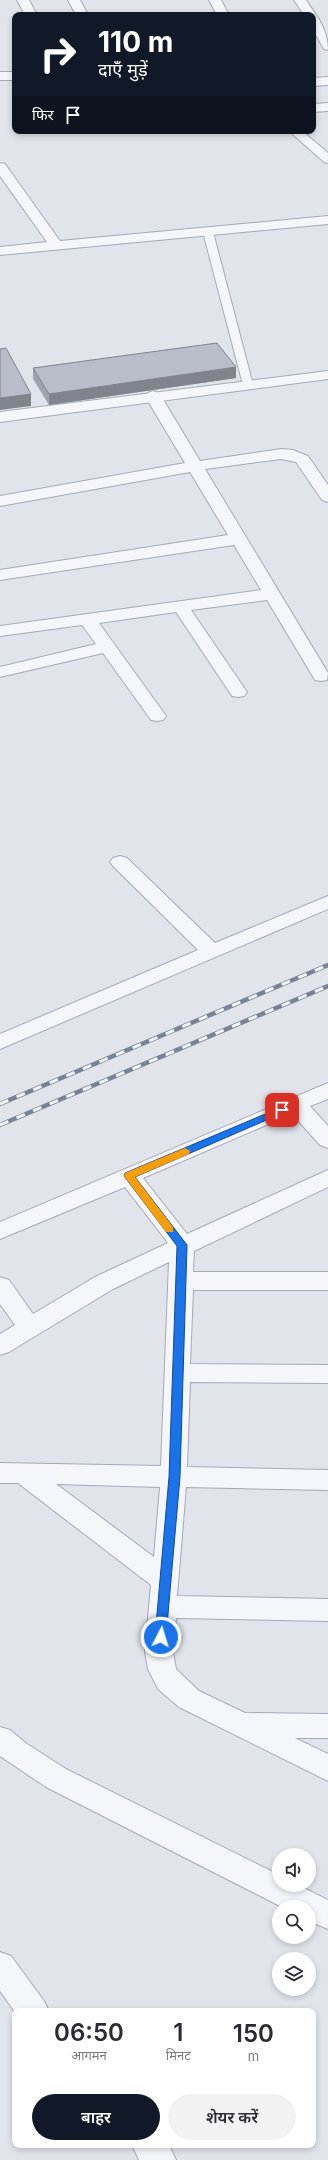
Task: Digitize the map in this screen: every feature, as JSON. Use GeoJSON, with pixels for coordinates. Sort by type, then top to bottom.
{"type":"FeatureCollection","features":[{"type":"Feature","properties":{"kind":"street"},"geometry":{"type":"LineString","coordinates":[[23,0],[29,12]]}},
{"type":"Feature","properties":{"kind":"street"},"geometry":{"type":"LineString","coordinates":[[74,0],[80,12]]}},
{"type":"Feature","properties":{"kind":"street"},"geometry":{"type":"LineString","coordinates":[[215,0],[222,12]]}},
{"type":"Feature","properties":{"kind":"street"},"geometry":{"type":"LineString","coordinates":[[300,0],[308,12]]}},
{"type":"Feature","properties":{"kind":"street"},"geometry":{"type":"LineString","coordinates":[[316,25],[328,47]]}},
{"type":"Feature","properties":{"kind":"street"},"geometry":{"type":"LineString","coordinates":[[0,76],[12,76]]}},
{"type":"Feature","properties":{"kind":"street"},"geometry":{"type":"LineString","coordinates":[[316,82],[328,81]]}},
{"type":"Feature","properties":{"kind":"street"},"geometry":{"type":"LineString","coordinates":[[316,108],[328,107]]}},
{"type":"Feature","properties":{"kind":"street"},"geometry":{"type":"LineString","coordinates":[[299,134],[328,159]]}},
{"type":"Feature","properties":{"kind":"street"},"geometry":{"type":"LineString","coordinates":[[0,167],[56,245]]}},
{"type":"Feature","properties":{"kind":"street"},"geometry":{"type":"LineString","coordinates":[[0,251],[328,220]]}},
{"type":"Feature","properties":{"kind":"street"},"geometry":{"type":"LineString","coordinates":[[0,417],[153,396],[328,375]]}},
{"type":"Feature","properties":{"kind":"street"},"geometry":{"type":"LineString","coordinates":[[153,396],[321,676]]}},
{"type":"Feature","properties":{"kind":"street"},"geometry":{"type":"LineString","coordinates":[[0,501],[195,466],[281,454],[293,455],[302,459],[328,497]]}},
{"type":"Feature","properties":{"kind":"street"},"geometry":{"type":"LineString","coordinates":[[0,576],[238,539]]}},
{"type":"Feature","properties":{"kind":"street"},"geometry":{"type":"LineString","coordinates":[[0,631],[271,594]]}},
{"type":"Feature","properties":{"kind":"street"},"geometry":{"type":"LineString","coordinates":[[180,606],[238,692]]}},
{"type":"Feature","properties":{"kind":"street"},"geometry":{"type":"LineString","coordinates":[[87,619],[157,716]]}},
{"type":"Feature","properties":{"kind":"street"},"geometry":{"type":"LineString","coordinates":[[0,672],[107,647]]}},
{"type":"Feature","properties":{"kind":"street"},"geometry":{"type":"LineString","coordinates":[[120,862],[212,952]]}},
{"type":"Feature","properties":{"kind":"street"},"geometry":{"type":"LineString","coordinates":[[0,1042],[328,902]]}},
{"type":"Feature","properties":{"kind":"street"},"geometry":{"type":"LineString","coordinates":[[0,1231],[328,1090]]}},
{"type":"Feature","properties":{"kind":"street"},"geometry":{"type":"LineString","coordinates":[[295,1104],[328,1140]]}},
{"type":"Feature","properties":{"kind":"street"},"geometry":{"type":"LineString","coordinates":[[129,1176],[182,1245],[174,1477],[159,1652],[162,1669],[168,1681],[189,1699],[328,1768]]}},
{"type":"Feature","properties":{"kind":"street"},"geometry":{"type":"LineString","coordinates":[[0,1346],[104,1283],[182,1245],[328,1178]]}},
{"type":"Feature","properties":{"kind":"street"},"geometry":{"type":"LineString","coordinates":[[181,1281],[328,1281]]}},
{"type":"Feature","properties":{"kind":"street"},"geometry":{"type":"LineString","coordinates":[[0,1286],[30,1328]]}},
{"type":"Feature","properties":{"kind":"street"},"geometry":{"type":"LineString","coordinates":[[178,1374],[328,1374]]}},
{"type":"Feature","properties":{"kind":"street"},"geometry":{"type":"LineString","coordinates":[[12,1474],[328,1480]]}},
{"type":"Feature","properties":{"kind":"street"},"geometry":{"type":"LineString","coordinates":[[12,1474],[164,1594],[328,1610]]}},
{"type":"Feature","properties":{"kind":"street"},"geometry":{"type":"LineString","coordinates":[[242,1725],[328,1726]]}},
{"type":"Feature","properties":{"kind":"street"},"geometry":{"type":"LineString","coordinates":[[0,1740],[17,1753],[56,1778],[328,1915]]}},
{"type":"Feature","properties":{"kind":"street"},"geometry":{"type":"LineString","coordinates":[[0,1966],[31,2008]]}},
{"type":"Feature","properties":{"kind":"street"},"geometry":{"type":"LineString","coordinates":[[150,2148],[160,2160]]}},
{"type":"Feature","properties":{"kind":"lane"},"geometry":{"type":"LineString","coordinates":[[208,232],[248,385]]}},
{"type":"Feature","properties":{"kind":"building"},"geometry":{"type":"Polygon","coordinates":[[[217,343],[236,367],[49,394],[33,368],[217,343]]]}},
{"type":"Feature","properties":{"kind":"building"},"geometry":{"type":"Polygon","coordinates":[[[6,348],[31,394],[0,398],[0,349],[6,348]]]}},
{"type":"Feature","properties":{"kind":"railway"},"geometry":{"type":"LineString","coordinates":[[0,1104],[328,965]]}},
{"type":"Feature","properties":{"kind":"railway"},"geometry":{"type":"LineString","coordinates":[[0,1125],[328,986]]}},
{"type":"Feature","properties":{"kind":"slow traffic"},"geometry":{"type":"LineString","coordinates":[[170,1229],[129,1176],[185,1151]]}},
{"type":"Feature","properties":{"kind":"route"},"geometry":{"type":"LineString","coordinates":[[161,1637],[174,1477],[182,1245],[129,1176],[282,1110]]}}]}
